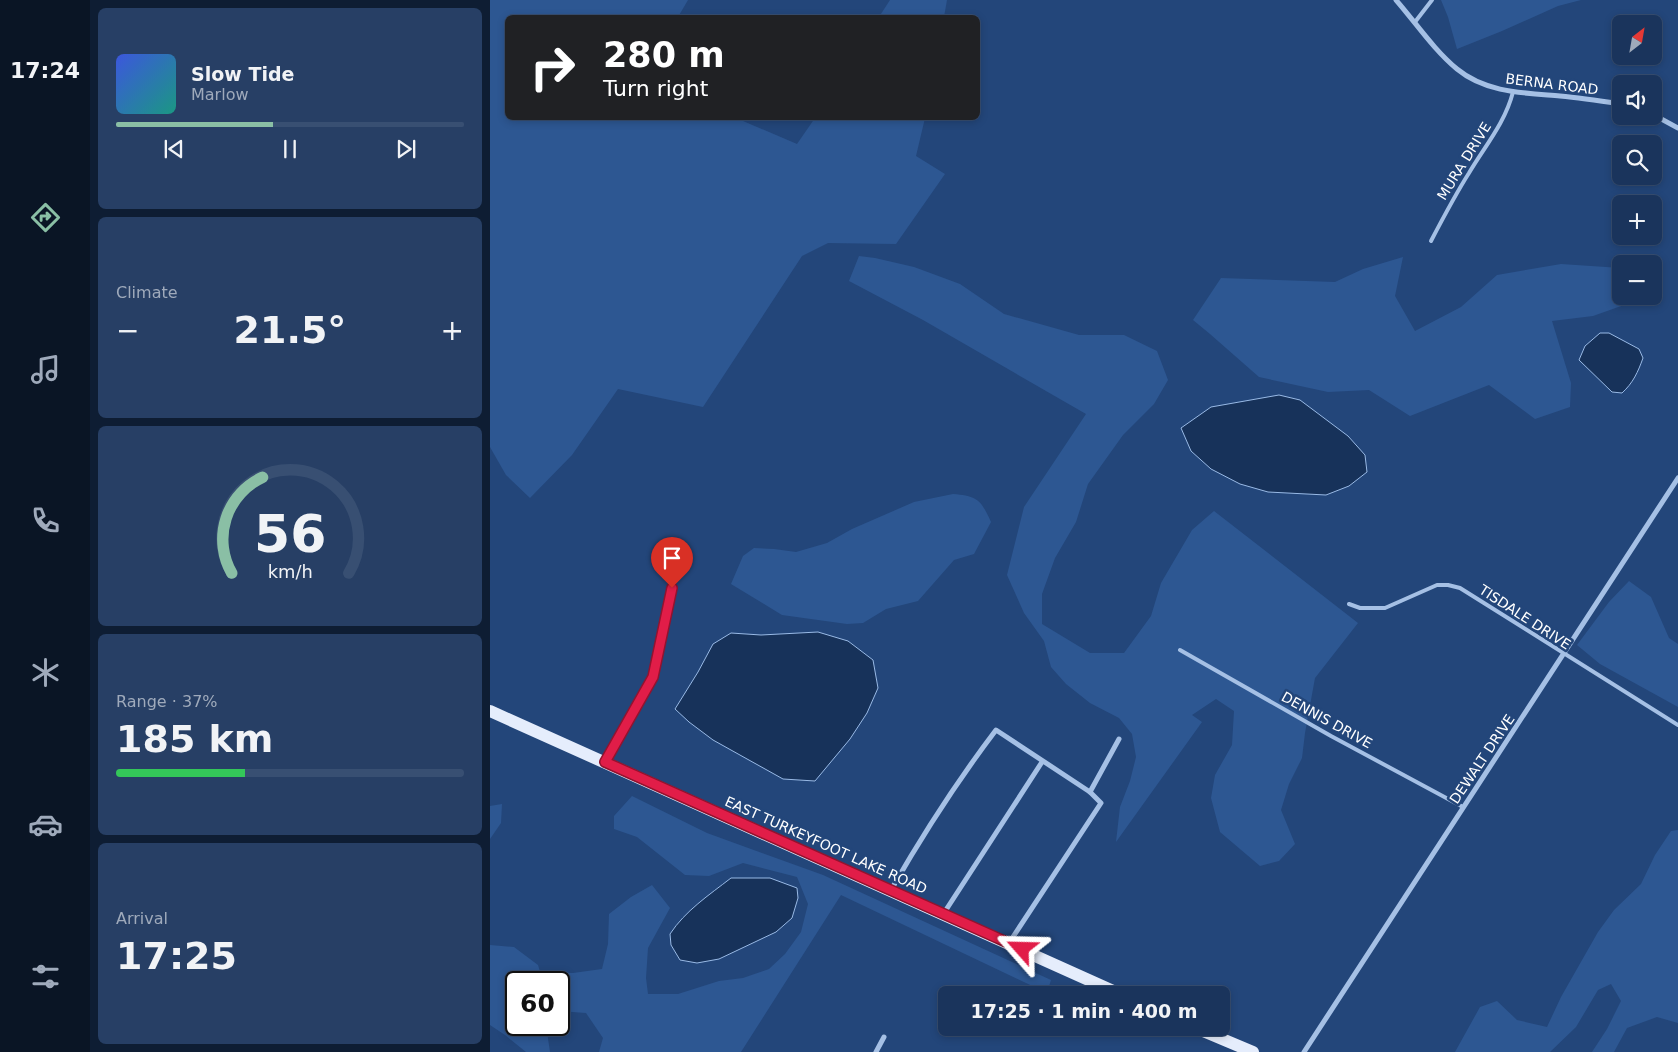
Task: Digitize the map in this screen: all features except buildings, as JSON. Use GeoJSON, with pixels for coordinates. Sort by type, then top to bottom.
{"type":"FeatureCollection","features":[{"type":"Feature","properties":{"kind":"main road","name":"EAST TURKEYFOOT LAKE ROAD"},"geometry":{"type":"LineString","coordinates":[[490,712],[1102,986]]}},
{"type":"Feature","properties":{"kind":"main road"},"geometry":{"type":"LineString","coordinates":[[1215,1036],[1253,1052]]}},
{"type":"Feature","properties":{"kind":"street","name":"BERNA ROAD"},"geometry":{"type":"LineString","coordinates":[[1396,0],[1458,70],[1484,85],[1513,92],[1612,103]]}},
{"type":"Feature","properties":{"kind":"street"},"geometry":{"type":"LineString","coordinates":[[1662,119],[1678,128]]}},
{"type":"Feature","properties":{"kind":"street","name":"DEWALT DRIVE"},"geometry":{"type":"LineString","coordinates":[[1304,1052],[1678,478]]}},
{"type":"Feature","properties":{"kind":"street"},"geometry":{"type":"LineString","coordinates":[[890,892],[980,751],[996,730],[1090,792],[1101,803],[1009,944]]}},
{"type":"Feature","properties":{"kind":"street"},"geometry":{"type":"LineString","coordinates":[[1090,792],[1119,739]]}},
{"type":"Feature","properties":{"kind":"street"},"geometry":{"type":"LineString","coordinates":[[944,914],[1042,762]]}},
{"type":"Feature","properties":{"kind":"street"},"geometry":{"type":"LineString","coordinates":[[876,1052],[884,1036]]}},
{"type":"Feature","properties":{"kind":"lane"},"geometry":{"type":"LineString","coordinates":[[1415,22],[1432,0]]}},
{"type":"Feature","properties":{"kind":"lane","name":"MURA DRIVE"},"geometry":{"type":"LineString","coordinates":[[1431,241],[1464,180],[1499,128],[1509,108],[1513,92]]}},
{"type":"Feature","properties":{"kind":"lane"},"geometry":{"type":"LineString","coordinates":[[605,762],[653,677],[676,569]]}},
{"type":"Feature","properties":{"kind":"lane","name":"TISDALE DRIVE"},"geometry":{"type":"LineString","coordinates":[[1349,604],[1360,608],[1385,608],[1437,585],[1460,588],[1678,725]]}},
{"type":"Feature","properties":{"kind":"lane","name":"DENNIS DRIVE"},"geometry":{"type":"LineString","coordinates":[[1180,650],[1330,736],[1463,807]]}},
{"type":"Feature","properties":{"kind":"shaded area"},"geometry":{"type":"Polygon","coordinates":[[[490,0],[688,0],[679,15],[505,15],[505,120],[741,120],[797,144],[814,120],[925,120],[916,156],[945,174],[896,244],[828,243],[802,256],[703,407],[618,389],[572,455],[530,498],[506,475],[490,447],[490,0]]]}},
{"type":"Feature","properties":{"kind":"shaded area"},"geometry":{"type":"Polygon","coordinates":[[[890,0],[947,0],[944,15],[880,15],[890,0]]]}},
{"type":"Feature","properties":{"kind":"shaded area"},"geometry":{"type":"Polygon","coordinates":[[[1441,0],[1581,0],[1558,6],[1457,49],[1441,0]]]}},
{"type":"Feature","properties":{"kind":"shaded area"},"geometry":{"type":"Polygon","coordinates":[[[859,256],[914,267],[960,284],[1004,314],[1079,335],[1124,335],[1157,351],[1168,380],[1154,404],[1123,435],[1088,484],[1076,522],[1055,558],[1042,594],[1042,624],[1090,653],[1124,653],[1151,616],[1161,583],[1192,530],[1214,511],[1358,623],[1315,678],[1302,758],[1289,784],[1281,810],[1295,844],[1279,861],[1260,866],[1220,832],[1211,798],[1215,775],[1232,745],[1234,711],[1216,699],[1192,715],[1202,722],[1116,842],[1120,807],[1130,781],[1136,757],[1132,734],[1119,718],[1090,703],[1066,684],[1051,667],[1044,641],[1024,613],[1007,575],[1024,507],[1086,414],[923,320],[849,281],[859,256]]]}},
{"type":"Feature","properties":{"kind":"shaded area"},"geometry":{"type":"Polygon","coordinates":[[[1403,257],[1395,296],[1415,331],[1461,307],[1497,275],[1561,264],[1612,267],[1612,305],[1624,305],[1593,316],[1552,321],[1571,383],[1570,407],[1535,419],[1489,385],[1410,416],[1369,390],[1328,392],[1259,377],[1193,320],[1221,278],[1335,282],[1363,269],[1403,257]]]}},
{"type":"Feature","properties":{"kind":"shaded area"},"geometry":{"type":"Polygon","coordinates":[[[1600,333],[1609,333],[1639,349],[1643,358],[1635,377],[1622,393],[1612,392],[1579,360],[1585,346],[1600,333]]]}},
{"type":"Feature","properties":{"kind":"shaded area"},"geometry":{"type":"Polygon","coordinates":[[[1279,395],[1300,400],[1348,436],[1365,455],[1367,472],[1349,486],[1326,495],[1268,492],[1240,484],[1211,469],[1191,451],[1181,428],[1211,407],[1279,395]]]}},
{"type":"Feature","properties":{"kind":"shaded area"},"geometry":{"type":"Polygon","coordinates":[[[953,494],[968,496],[978,501],[991,522],[974,554],[954,560],[918,601],[886,609],[863,623],[847,624],[782,615],[731,584],[743,556],[754,548],[796,552],[827,543],[852,529],[914,502],[953,494]]]}},
{"type":"Feature","properties":{"kind":"shaded area"},"geometry":{"type":"Polygon","coordinates":[[[1629,581],[1651,597],[1669,638],[1678,644],[1678,707],[1600,664],[1577,645],[1609,602],[1629,581]]]}},
{"type":"Feature","properties":{"kind":"shaded area"},"geometry":{"type":"Polygon","coordinates":[[[818,632],[848,641],[873,660],[878,688],[867,713],[850,739],[815,781],[783,779],[713,740],[675,709],[713,644],[731,633],[761,635],[818,632]]]}},
{"type":"Feature","properties":{"kind":"shaded area"},"geometry":{"type":"Polygon","coordinates":[[[632,796],[707,833],[823,875],[1051,980],[1049,986],[1032,986],[841,895],[741,1052],[599,1052],[603,1038],[586,1013],[570,1012],[570,973],[602,969],[608,944],[609,914],[631,897],[652,885],[670,908],[648,948],[646,978],[648,994],[678,994],[719,981],[743,978],[769,969],[785,954],[801,932],[808,904],[797,877],[743,863],[709,876],[685,875],[637,837],[614,829],[614,816],[632,796]]]}},
{"type":"Feature","properties":{"kind":"shaded area"},"geometry":{"type":"Polygon","coordinates":[[[502,804],[501,823],[490,839],[490,806],[502,804]]]}},
{"type":"Feature","properties":{"kind":"shaded area"},"geometry":{"type":"Polygon","coordinates":[[[1678,830],[1678,1023],[1657,1017],[1627,1028],[1614,1052],[1592,1052],[1607,1029],[1621,1001],[1611,984],[1598,990],[1576,1027],[1550,1052],[1455,1052],[1480,1007],[1497,1001],[1517,1020],[1547,1027],[1561,997],[1598,932],[1614,910],[1641,884],[1655,855],[1671,831],[1678,830]]]}},
{"type":"Feature","properties":{"kind":"shaded area"},"geometry":{"type":"Polygon","coordinates":[[[731,878],[770,878],[797,888],[798,898],[792,918],[776,932],[719,959],[697,963],[680,960],[671,945],[670,934],[690,911],[731,878]]]}},
{"type":"Feature","properties":{"kind":"shaded area"},"geometry":{"type":"Polygon","coordinates":[[[490,945],[514,947],[538,965],[540,971],[505,971],[505,1035],[490,1025],[490,945]]]}},
{"type":"Feature","properties":{"kind":"shaded area"},"geometry":{"type":"Polygon","coordinates":[[[506,1036],[548,1036],[550,1052],[526,1052],[506,1036]]]}},
{"type":"Feature","properties":{"kind":"route"},"geometry":{"type":"LineString","coordinates":[[672,588],[653,677],[605,762],[890,892],[1022,949]]}}]}
